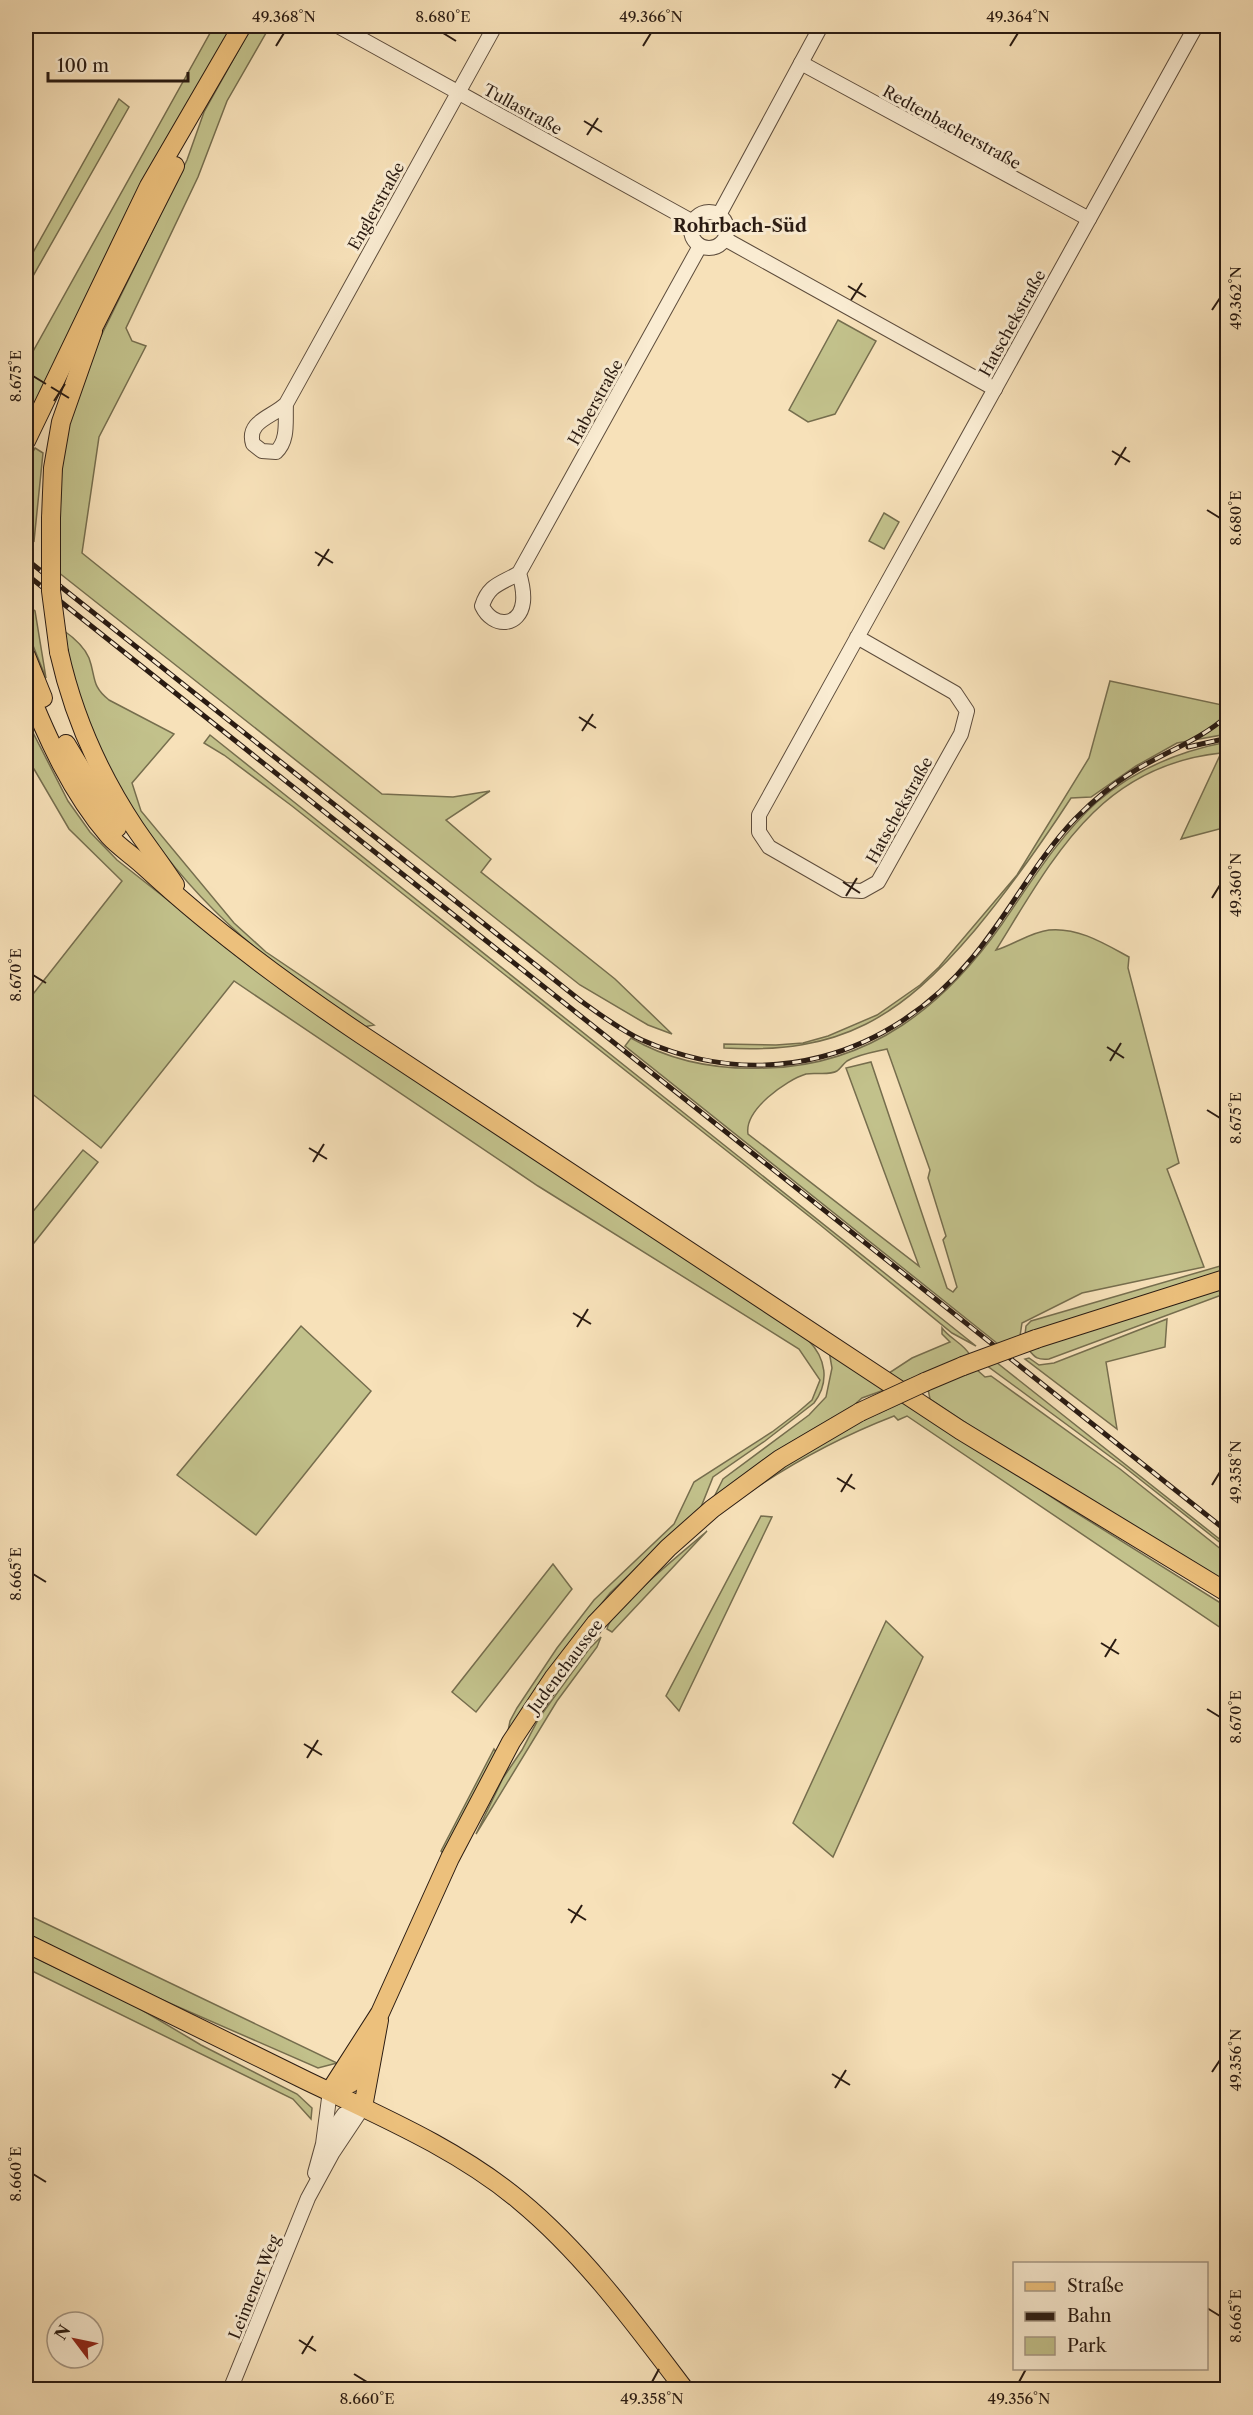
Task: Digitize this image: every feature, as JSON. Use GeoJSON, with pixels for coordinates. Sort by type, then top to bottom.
{"type":"FeatureCollection","features":[{"type":"Feature","properties":{"kind":"main road"},"geometry":{"type":"LineString","coordinates":[[26,441],[135,214],[242,26]]}},
{"type":"Feature","properties":{"kind":"main road"},"geometry":{"type":"LineString","coordinates":[[26,441],[40,422],[94,327],[177,161],[200,100]]}},
{"type":"Feature","properties":{"kind":"main road"},"geometry":{"type":"LineString","coordinates":[[94,327],[61,422],[53,468],[51,591],[59,652],[70,698],[99,766],[135,827],[192,911]]}},
{"type":"Feature","properties":{"kind":"main road"},"geometry":{"type":"LineString","coordinates":[[26,656],[54,723],[70,753],[101,804],[147,868]]}},
{"type":"Feature","properties":{"kind":"main road"},"geometry":{"type":"LineString","coordinates":[[26,685],[42,726]]}},
{"type":"Feature","properties":{"kind":"main road"},"geometry":{"type":"LineString","coordinates":[[26,700],[75,786],[110,837],[192,911],[306,998],[960,1430],[1227,1593]]}},
{"type":"Feature","properties":{"kind":"main road","name":"Judenchaussee"},"geometry":{"type":"LineString","coordinates":[[363,2107],[365,2051],[380,2013],[450,1858],[511,1742],[554,1677],[595,1623],[668,1548],[712,1509],[780,1459],[860,1412],[963,1366],[1035,1339],[1227,1278]]}},
{"type":"Feature","properties":{"kind":"main road"},"geometry":{"type":"LineString","coordinates":[[26,1943],[363,2107],[457,2156],[520,2201],[555,2233],[592,2274],[685,2390]]}},
{"type":"Feature","properties":{"kind":"main road"},"geometry":{"type":"LineString","coordinates":[[302,2078],[321,2075],[365,2051]]}},
{"type":"Feature","properties":{"kind":"main road","name":"Judenchaussee"},"geometry":{"type":"LineString","coordinates":[[330,2091],[365,2051]]}},
{"type":"Feature","properties":{"kind":"street","name":"Tullastraße"},"geometry":{"type":"LineString","coordinates":[[338,26],[693,222]]}},
{"type":"Feature","properties":{"kind":"street","name":"Englerstraße"},"geometry":{"type":"LineString","coordinates":[[286,404],[495,26]]}},
{"type":"Feature","properties":{"kind":"street"},"geometry":{"type":"LineString","coordinates":[[719,215],[821,26]]}},
{"type":"Feature","properties":{"kind":"street","name":"Hatschekstraße"},"geometry":{"type":"LineString","coordinates":[[857,637],[955,693],[967,711],[961,734],[878,882],[862,891],[844,890],[769,846],[759,832],[759,815],[857,637],[1196,26]]}},
{"type":"Feature","properties":{"kind":"street","name":"Redtenbacherstraße"},"geometry":{"type":"LineString","coordinates":[[801,63],[1089,219]]}},
{"type":"Feature","properties":{"kind":"street"},"geometry":{"type":"LineString","coordinates":[[712,212],[719,215],[727,227],[725,239],[715,248],[700,246],[691,234],[693,222],[704,213],[712,212]]}},
{"type":"Feature","properties":{"kind":"street"},"geometry":{"type":"LineString","coordinates":[[725,239],[995,389]]}},
{"type":"Feature","properties":{"kind":"street","name":"Haberstraße"},"geometry":{"type":"LineString","coordinates":[[519,573],[700,246]]}},
{"type":"Feature","properties":{"kind":"street","name":"Leimener Weg"},"geometry":{"type":"LineString","coordinates":[[308,2198],[323,2144],[330,2091]]}},
{"type":"Feature","properties":{"kind":"street"},"geometry":{"type":"LineString","coordinates":[[323,2144],[332,2128],[344,2114],[363,2107]]}},
{"type":"Feature","properties":{"kind":"street","name":"Leimener Weg"},"geometry":{"type":"LineString","coordinates":[[230,2390],[308,2198],[333,2151],[363,2107]]}},
{"type":"Feature","properties":{"kind":"green space"},"geometry":{"type":"Polygon","coordinates":[[[214,26],[234,26],[26,425],[26,364],[214,26]]]}},
{"type":"Feature","properties":{"kind":"green space"},"geometry":{"type":"Polygon","coordinates":[[[252,26],[270,26],[227,101],[198,177],[126,328],[132,341],[146,346],[99,437],[82,553],[382,794],[453,797],[490,791],[446,820],[491,859],[481,872],[615,979],[672,1034],[648,1025],[580,985],[58,572],[62,452],[76,397],[100,338],[187,160],[204,112],[252,26]]]}},
{"type":"Feature","properties":{"kind":"green space"},"geometry":{"type":"Polygon","coordinates":[[[119,99],[129,107],[33,276],[26,270],[26,265],[119,99]]]}},
{"type":"Feature","properties":{"kind":"green space"},"geometry":{"type":"Polygon","coordinates":[[[838,320],[876,341],[835,414],[808,422],[789,410],[838,320]]]}},
{"type":"Feature","properties":{"kind":"green space"},"geometry":{"type":"Polygon","coordinates":[[[35,448],[43,453],[34,541],[26,537],[26,465],[35,448]]]}},
{"type":"Feature","properties":{"kind":"green space"},"geometry":{"type":"Polygon","coordinates":[[[884,513],[899,522],[884,549],[869,541],[884,513]]]}},
{"type":"Feature","properties":{"kind":"green space"},"geometry":{"type":"Polygon","coordinates":[[[26,604],[35,611],[46,678],[26,628],[26,604]]]}},
{"type":"Feature","properties":{"kind":"green space"},"geometry":{"type":"Polygon","coordinates":[[[63,630],[78,642],[87,654],[95,681],[103,695],[174,734],[132,783],[141,811],[234,923],[266,952],[374,1025],[363,1027],[276,965],[234,929],[178,871],[130,805],[92,734],[75,688],[63,630]]]}},
{"type":"Feature","properties":{"kind":"green space"},"geometry":{"type":"Polygon","coordinates":[[[1110,681],[1227,706],[1227,734],[1177,743],[1136,766],[1091,797],[1071,798],[1025,866],[975,930],[921,986],[894,1007],[866,1024],[835,1037],[802,1045],[765,1049],[724,1048],[724,1044],[803,1043],[828,1036],[877,1015],[920,985],[939,967],[1017,875],[1089,758],[1110,681]]]}},
{"type":"Feature","properties":{"kind":"green space"},"geometry":{"type":"Polygon","coordinates":[[[26,719],[68,801],[90,832],[117,860],[249,964],[808,1340],[819,1354],[824,1379],[814,1403],[713,1477],[701,1507],[610,1593],[545,1675],[508,1731],[517,1708],[557,1648],[594,1600],[674,1524],[694,1482],[772,1432],[797,1413],[812,1400],[820,1380],[799,1349],[538,1186],[234,981],[101,1148],[26,1089],[26,1003],[122,881],[69,829],[34,769],[26,761],[26,719]]]}},
{"type":"Feature","properties":{"kind":"green space"},"geometry":{"type":"Polygon","coordinates":[[[210,735],[976,1346],[952,1333],[819,1224],[292,806],[224,755],[204,743],[210,735]]]}},
{"type":"Feature","properties":{"kind":"green space"},"geometry":{"type":"Polygon","coordinates":[[[1227,742],[1227,827],[1181,839],[1221,753],[1179,761],[1143,776],[1111,797],[1084,822],[1038,882],[996,950],[1036,933],[1060,930],[1081,934],[1129,957],[1128,968],[1179,1163],[1167,1169],[1204,1267],[1082,1293],[1022,1323],[1020,1336],[998,1344],[625,1046],[631,1038],[663,1053],[697,1063],[732,1068],[767,1068],[805,1064],[840,1056],[872,1042],[902,1025],[956,980],[1002,924],[1058,844],[1097,802],[1126,780],[1158,763],[1227,742]],[[887,1049],[852,1059],[837,1071],[798,1077],[768,1097],[759,1106],[749,1125],[748,1134],[919,1266],[846,1068],[871,1062],[947,1288],[953,1292],[957,1287],[943,1240],[946,1236],[928,1178],[930,1170],[887,1049]]]}},
{"type":"Feature","properties":{"kind":"green space"},"geometry":{"type":"Polygon","coordinates":[[[83,1150],[98,1162],[26,1253],[26,1220],[83,1150]]]}},
{"type":"Feature","properties":{"kind":"green space"},"geometry":{"type":"Polygon","coordinates":[[[1227,1264],[1225,1271],[1025,1335],[1026,1326],[1031,1321],[1227,1264]]]}},
{"type":"Feature","properties":{"kind":"green space"},"geometry":{"type":"Polygon","coordinates":[[[1226,1285],[1227,1293],[1049,1359],[1037,1358],[1029,1350],[1226,1285]]]}},
{"type":"Feature","properties":{"kind":"green space"},"geometry":{"type":"Polygon","coordinates":[[[1167,1319],[1165,1347],[1106,1362],[1117,1429],[1025,1359],[1029,1358],[1039,1365],[1054,1363],[1167,1319]]]}},
{"type":"Feature","properties":{"kind":"green space"},"geometry":{"type":"Polygon","coordinates":[[[301,1326],[371,1391],[256,1535],[177,1475],[301,1326]]]}},
{"type":"Feature","properties":{"kind":"green space"},"geometry":{"type":"Polygon","coordinates":[[[942,1328],[970,1355],[903,1382],[889,1373],[912,1358],[950,1342],[942,1334],[942,1328]]]}},
{"type":"Feature","properties":{"kind":"green space"},"geometry":{"type":"Polygon","coordinates":[[[829,1351],[887,1389],[862,1398],[853,1406],[775,1452],[714,1497],[723,1479],[809,1415],[826,1397],[832,1368],[829,1351]]]}},
{"type":"Feature","properties":{"kind":"green space"},"geometry":{"type":"Polygon","coordinates":[[[996,1362],[1227,1545],[1227,1548],[1123,1466],[986,1365],[996,1362]]]}},
{"type":"Feature","properties":{"kind":"green space"},"geometry":{"type":"Polygon","coordinates":[[[976,1369],[985,1377],[991,1376],[1120,1469],[1227,1554],[1227,1583],[1034,1468],[930,1399],[928,1389],[976,1369]]]}},
{"type":"Feature","properties":{"kind":"green space"},"geometry":{"type":"Polygon","coordinates":[[[905,1401],[1067,1507],[1227,1607],[1227,1632],[907,1416],[898,1420],[894,1416],[852,1434],[771,1478],[696,1532],[628,1595],[597,1629],[521,1738],[517,1740],[576,1650],[616,1604],[680,1542],[751,1487],[826,1439],[866,1417],[905,1401]]]}},
{"type":"Feature","properties":{"kind":"green space"},"geometry":{"type":"Polygon","coordinates":[[[761,1516],[772,1517],[679,1711],[666,1696],[761,1516]]]}},
{"type":"Feature","properties":{"kind":"green space"},"geometry":{"type":"Polygon","coordinates":[[[707,1531],[612,1632],[607,1629],[611,1620],[635,1594],[707,1531]]]}},
{"type":"Feature","properties":{"kind":"green space"},"geometry":{"type":"Polygon","coordinates":[[[553,1564],[572,1589],[476,1712],[452,1692],[553,1564]]]}},
{"type":"Feature","properties":{"kind":"green space"},"geometry":{"type":"Polygon","coordinates":[[[886,1621],[923,1657],[833,1857],[793,1823],[886,1621]]]}},
{"type":"Feature","properties":{"kind":"green space"},"geometry":{"type":"Polygon","coordinates":[[[601,1637],[597,1647],[557,1701],[476,1834],[503,1778],[522,1750],[539,1718],[589,1649],[601,1637]]]}},
{"type":"Feature","properties":{"kind":"green space"},"geometry":{"type":"Polygon","coordinates":[[[494,1749],[496,1752],[443,1853],[441,1851],[494,1749]]]}},
{"type":"Feature","properties":{"kind":"green space"},"geometry":{"type":"Polygon","coordinates":[[[26,1914],[337,2063],[318,2068],[151,1995],[26,1934],[26,1914]]]}},
{"type":"Feature","properties":{"kind":"green space"},"geometry":{"type":"Polygon","coordinates":[[[26,1953],[137,2007],[201,2045],[297,2094],[312,2108],[311,2119],[293,2099],[26,1968],[26,1953]]]}},
{"type":"Feature","properties":{"kind":"railway"},"geometry":{"type":"LineString","coordinates":[[26,559],[581,1001],[618,1027],[642,1040],[688,1056],[733,1064],[778,1064],[822,1057],[863,1042],[903,1021],[939,992],[972,958],[1047,852],[1088,806],[1123,778],[1193,740],[1228,715]]}},
{"type":"Feature","properties":{"kind":"railway"},"geometry":{"type":"LineString","coordinates":[[26,574],[1228,1532]]}},
{"type":"Feature","properties":{"kind":"railway"},"geometry":{"type":"LineString","coordinates":[[1188,747],[1228,738]]}},
{"type":"Feature","properties":{"kind":"district","name":"Rohrbach-Süd"},"geometry":{"type":"Point","coordinates":[740,226]}}]}
